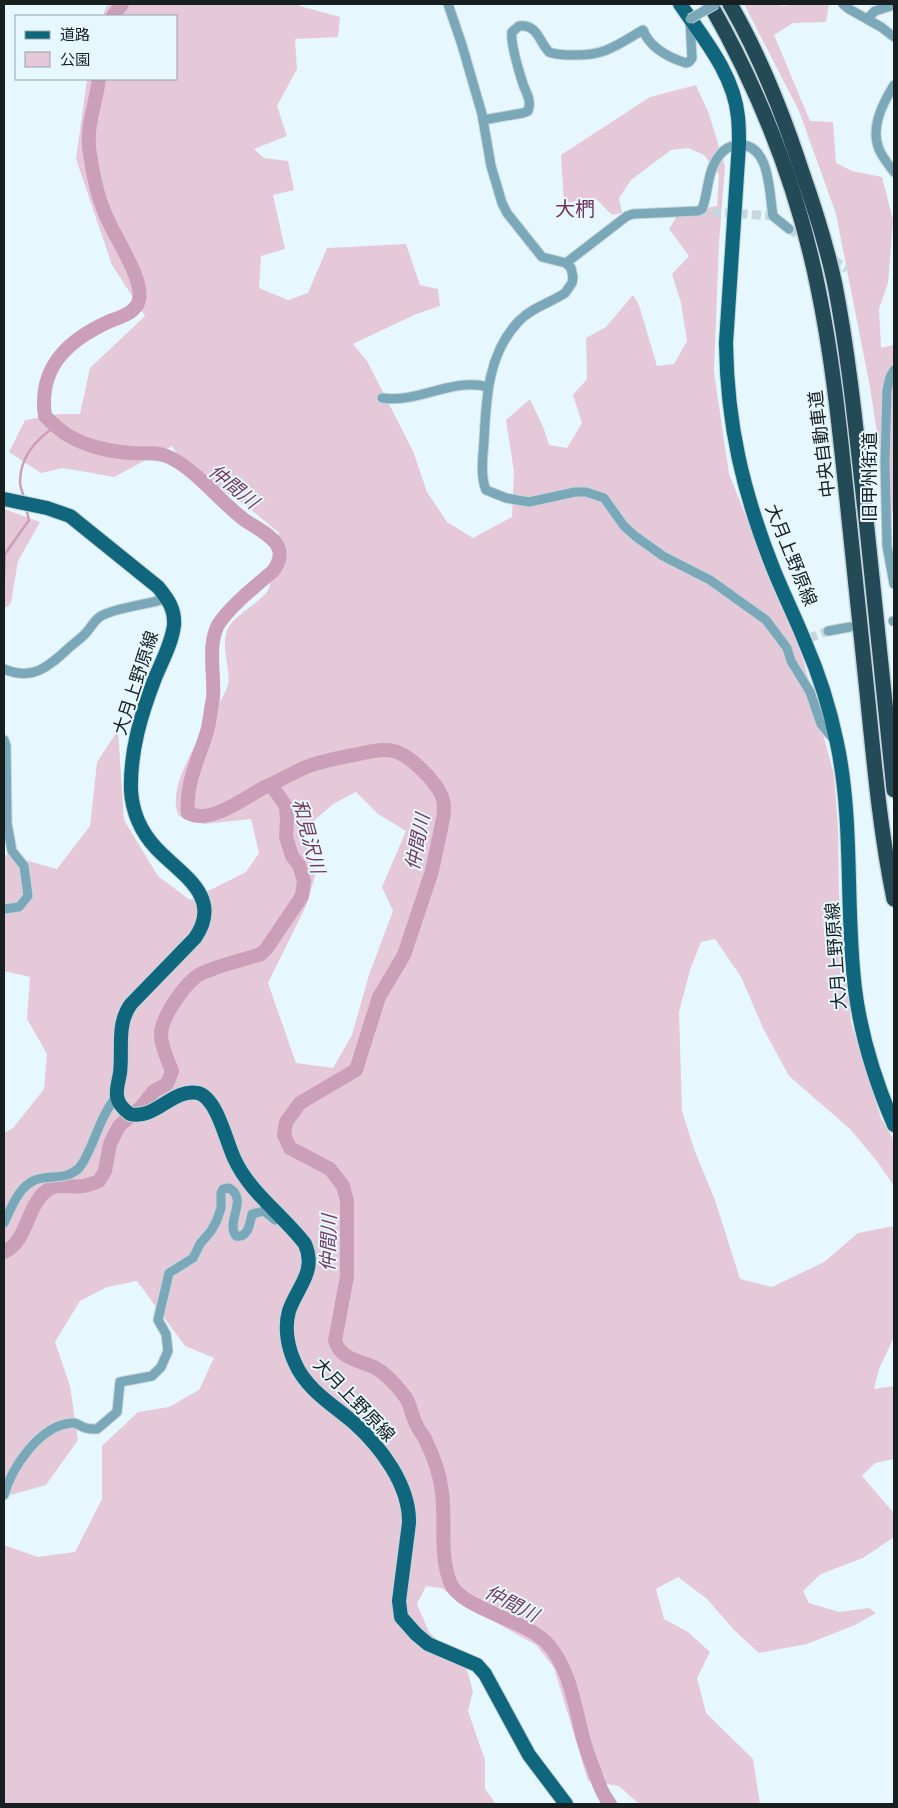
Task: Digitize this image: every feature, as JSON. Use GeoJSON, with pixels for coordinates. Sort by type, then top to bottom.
{"type":"FeatureCollection","features":[{"type":"Feature","properties":{"kind":"highway","name":"中央自動車道"},"geometry":{"type":"LineString","coordinates":[[710,4],[743,65],[779,153],[795,201],[818,287],[839,424],[879,803],[894,899]]}},
{"type":"Feature","properties":{"kind":"highway","name":"中央自動車道"},"geometry":{"type":"LineString","coordinates":[[730,4],[759,61],[792,140],[811,196],[834,282],[843,329],[854,414],[894,790]]}},
{"type":"Feature","properties":{"kind":"main road","name":"大月上野原線"},"geometry":{"type":"LineString","coordinates":[[680,4],[726,77],[734,97],[738,117],[739,144],[726,343],[732,423],[740,468],[750,506],[773,568],[806,644],[823,692],[837,743],[845,790],[854,969],[860,1017],[871,1067],[894,1125]]}},
{"type":"Feature","properties":{"kind":"main road","name":"大月上野原線"},"geometry":{"type":"LineString","coordinates":[[4,499],[47,508],[70,516],[150,580],[167,598],[173,611],[173,633],[146,700],[135,743],[132,792],[136,816],[144,833],[156,848],[196,886],[202,898],[204,916],[195,938],[131,1004],[124,1016],[120,1072],[121,1103],[130,1114],[142,1115],[150,1113],[182,1094],[192,1093],[204,1096],[210,1101],[215,1110],[228,1144],[251,1186],[304,1244],[308,1251],[309,1260],[307,1276],[292,1305],[287,1321],[288,1338],[295,1363],[301,1374],[313,1388],[353,1422],[374,1444],[391,1468],[407,1500],[409,1523],[399,1601],[401,1617],[428,1644],[477,1665],[485,1674],[529,1755],[566,1804]]}},
{"type":"Feature","properties":{"kind":"street"},"geometry":{"type":"LineString","coordinates":[[448,4],[462,45],[483,120],[491,166],[504,208],[542,257],[566,263],[573,272],[570,287],[560,296],[528,313],[514,326],[500,348],[488,387],[483,458],[486,490],[506,498],[529,502],[575,492],[586,492],[604,498],[624,526],[635,536],[663,556],[710,580],[766,620],[787,648],[791,661],[810,692],[821,724],[837,743]]}},
{"type":"Feature","properties":{"kind":"street"},"geometry":{"type":"LineString","coordinates":[[483,120],[523,113],[528,111],[530,106],[512,40],[512,32],[516,27],[526,25],[535,31],[549,52],[571,55],[591,55],[608,51],[643,30],[649,41],[661,52],[686,63],[692,58],[690,19],[716,4]]}},
{"type":"Feature","properties":{"kind":"street"},"geometry":{"type":"LineString","coordinates":[[843,4],[868,18],[894,37]]}},
{"type":"Feature","properties":{"kind":"street"},"geometry":{"type":"LineString","coordinates":[[868,18],[875,11],[894,5]]}},
{"type":"Feature","properties":{"kind":"street"},"geometry":{"type":"LineString","coordinates":[[894,85],[876,125],[879,149],[894,172]]}},
{"type":"Feature","properties":{"kind":"street"},"geometry":{"type":"LineString","coordinates":[[566,263],[627,216],[633,214],[698,211],[702,209],[714,164],[722,152],[739,144],[753,148],[764,163],[773,216],[789,229]]}},
{"type":"Feature","properties":{"kind":"street","name":"旧甲州街道"},"geometry":{"type":"LineString","coordinates":[[894,370],[890,377],[888,390],[885,462],[887,546],[894,584]]}},
{"type":"Feature","properties":{"kind":"street"},"geometry":{"type":"LineString","coordinates":[[382,398],[395,401],[460,386],[478,385],[488,387]]}},
{"type":"Feature","properties":{"kind":"street"},"geometry":{"type":"LineString","coordinates":[[4,669],[15,674],[32,673],[44,669],[62,656],[84,635],[99,617],[152,604],[167,598]]}},
{"type":"Feature","properties":{"kind":"street"},"geometry":{"type":"LineString","coordinates":[[828,631],[850,627]]}},
{"type":"Feature","properties":{"kind":"street"},"geometry":{"type":"LineString","coordinates":[[787,648],[796,643]]}},
{"type":"Feature","properties":{"kind":"street"},"geometry":{"type":"LineString","coordinates":[[4,740],[7,756],[7,823],[12,852],[24,866],[28,896],[18,907],[4,909]]}},
{"type":"Feature","properties":{"kind":"street"},"geometry":{"type":"LineString","coordinates":[[4,1223],[18,1196],[30,1183],[41,1178],[61,1177],[80,1167],[108,1107],[121,1103]]}},
{"type":"Feature","properties":{"kind":"street"},"geometry":{"type":"LineString","coordinates":[[4,1495],[8,1479],[29,1449],[44,1435],[59,1425],[75,1422],[85,1428],[97,1429],[117,1412],[120,1382],[152,1376],[161,1367],[168,1351],[166,1334],[158,1320],[169,1273],[193,1258],[200,1244],[211,1231],[221,1208],[221,1193],[223,1189],[229,1188],[234,1190],[237,1195],[238,1201],[233,1229],[236,1236],[244,1235],[248,1229],[252,1214],[264,1210],[278,1222],[284,1221]]}},
{"type":"Feature","properties":{"kind":"green space"},"geometry":{"type":"Polygon","coordinates":[[[109,4],[300,4],[300,6],[340,17],[338,37],[295,39],[297,69],[277,106],[287,136],[254,149],[264,158],[288,161],[294,190],[273,195],[285,249],[261,256],[259,288],[288,300],[308,293],[327,248],[406,244],[420,285],[438,289],[440,306],[414,315],[353,344],[367,361],[413,451],[427,492],[447,522],[473,538],[512,517],[514,472],[506,420],[530,399],[549,445],[567,448],[582,423],[573,395],[587,379],[586,338],[606,327],[633,295],[639,305],[657,366],[674,364],[687,341],[681,303],[672,274],[689,256],[669,229],[679,213],[717,206],[719,175],[704,155],[688,148],[671,150],[631,180],[619,198],[622,213],[612,215],[595,198],[564,203],[561,155],[650,97],[696,85],[709,114],[725,166],[719,243],[714,372],[729,474],[803,659],[834,775],[838,828],[839,895],[851,1022],[881,1118],[894,1140],[894,1186],[876,1160],[850,1129],[789,1076],[764,1030],[741,977],[715,939],[701,942],[690,970],[679,1012],[682,1111],[694,1149],[715,1200],[740,1279],[772,1287],[824,1262],[858,1233],[894,1226],[894,1337],[879,1369],[874,1389],[894,1386],[894,1459],[875,1463],[862,1476],[892,1511],[894,1517],[894,1537],[863,1558],[821,1574],[803,1591],[809,1603],[839,1612],[869,1608],[876,1613],[855,1625],[807,1644],[759,1653],[734,1630],[707,1599],[678,1577],[656,1589],[664,1619],[688,1632],[710,1652],[697,1678],[706,1713],[753,1759],[760,1804],[639,1804],[619,1786],[588,1781],[554,1668],[536,1645],[457,1601],[442,1588],[426,1586],[417,1604],[429,1632],[466,1667],[473,1691],[468,1711],[485,1760],[485,1789],[496,1804],[4,1804],[4,1545],[38,1557],[75,1552],[102,1499],[102,1446],[138,1412],[169,1407],[199,1390],[214,1358],[185,1346],[137,1281],[107,1287],[80,1301],[55,1342],[70,1386],[78,1440],[46,1485],[4,1497],[4,1133],[13,1128],[44,1089],[47,1054],[27,1019],[30,977],[4,971],[4,854],[57,869],[90,826],[97,762],[118,730],[124,820],[158,876],[190,900],[246,872],[259,853],[251,819],[204,824],[179,816],[176,803],[183,770],[227,688],[228,675],[225,643],[228,628],[235,619],[267,592],[279,533],[248,507],[185,467],[172,446],[114,477],[63,468],[41,473],[9,452],[25,420],[60,414],[80,414],[90,368],[145,316],[112,265],[76,159],[87,80],[178,80],[178,15],[103,15],[109,4]],[[356,792],[333,804],[302,831],[316,873],[306,906],[268,983],[296,1063],[333,1068],[352,1035],[369,975],[393,911],[382,887],[406,831],[378,814],[356,792]]]}},
{"type":"Feature","properties":{"kind":"green space"},"geometry":{"type":"Polygon","coordinates":[[[744,4],[781,4],[782,6],[829,4],[826,22],[793,23],[774,35],[810,121],[833,122],[836,163],[852,171],[882,177],[893,220],[888,283],[879,309],[881,348],[894,345],[894,517],[886,490],[870,387],[836,214],[799,111],[744,4]]]}},
{"type":"Feature","properties":{"kind":"green space"},"geometry":{"type":"Polygon","coordinates":[[[4,509],[40,522],[18,561],[11,603],[4,609],[4,509]]]}},
{"type":"Feature","properties":{"kind":"waterway","name":"仲間川"},"geometry":{"type":"LineString","coordinates":[[114,15],[122,4]]}},
{"type":"Feature","properties":{"kind":"waterway","name":"仲間川"},"geometry":{"type":"LineString","coordinates":[[99,80],[89,135],[93,170],[104,212],[137,282],[139,300],[131,311],[81,337],[59,357],[51,369],[46,383],[44,399],[45,416],[66,434],[91,446],[123,452],[160,454],[179,462],[233,511],[272,539],[279,550],[279,560],[273,571],[229,611],[218,625],[215,633],[212,652],[213,698],[208,728],[191,780],[188,813],[197,816],[217,813],[306,767],[330,760],[382,750],[397,752],[412,761],[432,781],[442,796],[444,814],[432,871],[404,955],[379,997],[356,1070],[300,1103],[286,1122],[284,1135],[290,1148],[330,1169],[343,1186],[347,1201],[347,1276],[335,1341],[341,1352],[383,1373],[396,1385],[408,1401],[415,1423],[431,1452],[440,1478],[445,1560],[450,1582],[466,1600],[524,1627],[547,1643],[555,1653],[571,1688],[584,1742],[597,1779],[602,1792],[610,1804]]}},
{"type":"Feature","properties":{"kind":"waterway"},"geometry":{"type":"LineString","coordinates":[[24,498],[20,482],[26,457],[36,443],[56,426]]}},
{"type":"Feature","properties":{"kind":"waterway"},"geometry":{"type":"LineString","coordinates":[[4,578],[5,554],[29,520],[26,508]]}},
{"type":"Feature","properties":{"kind":"waterway","name":"和見沢川"},"geometry":{"type":"LineString","coordinates":[[4,1252],[18,1240],[34,1206],[39,1198],[50,1188],[84,1186],[99,1181],[105,1171],[110,1144],[119,1126],[141,1107],[154,1091],[167,1084],[172,1071],[162,1044],[162,1027],[182,991],[202,973],[261,954],[302,896],[304,881],[299,865],[292,856],[286,837],[286,806],[271,785]]}},
{"type":"Feature","properties":{"kind":"tunnel"},"geometry":{"type":"LineString","coordinates":[[698,211],[773,216]]}},
{"type":"Feature","properties":{"kind":"tunnel"},"geometry":{"type":"LineString","coordinates":[[789,229],[847,269]]}},
{"type":"Feature","properties":{"kind":"tunnel"},"geometry":{"type":"LineString","coordinates":[[796,643],[828,631]]}},
{"type":"Feature","properties":{"kind":"district","name":"大椚"},"geometry":{"type":"Point","coordinates":[575,209]}}]}
